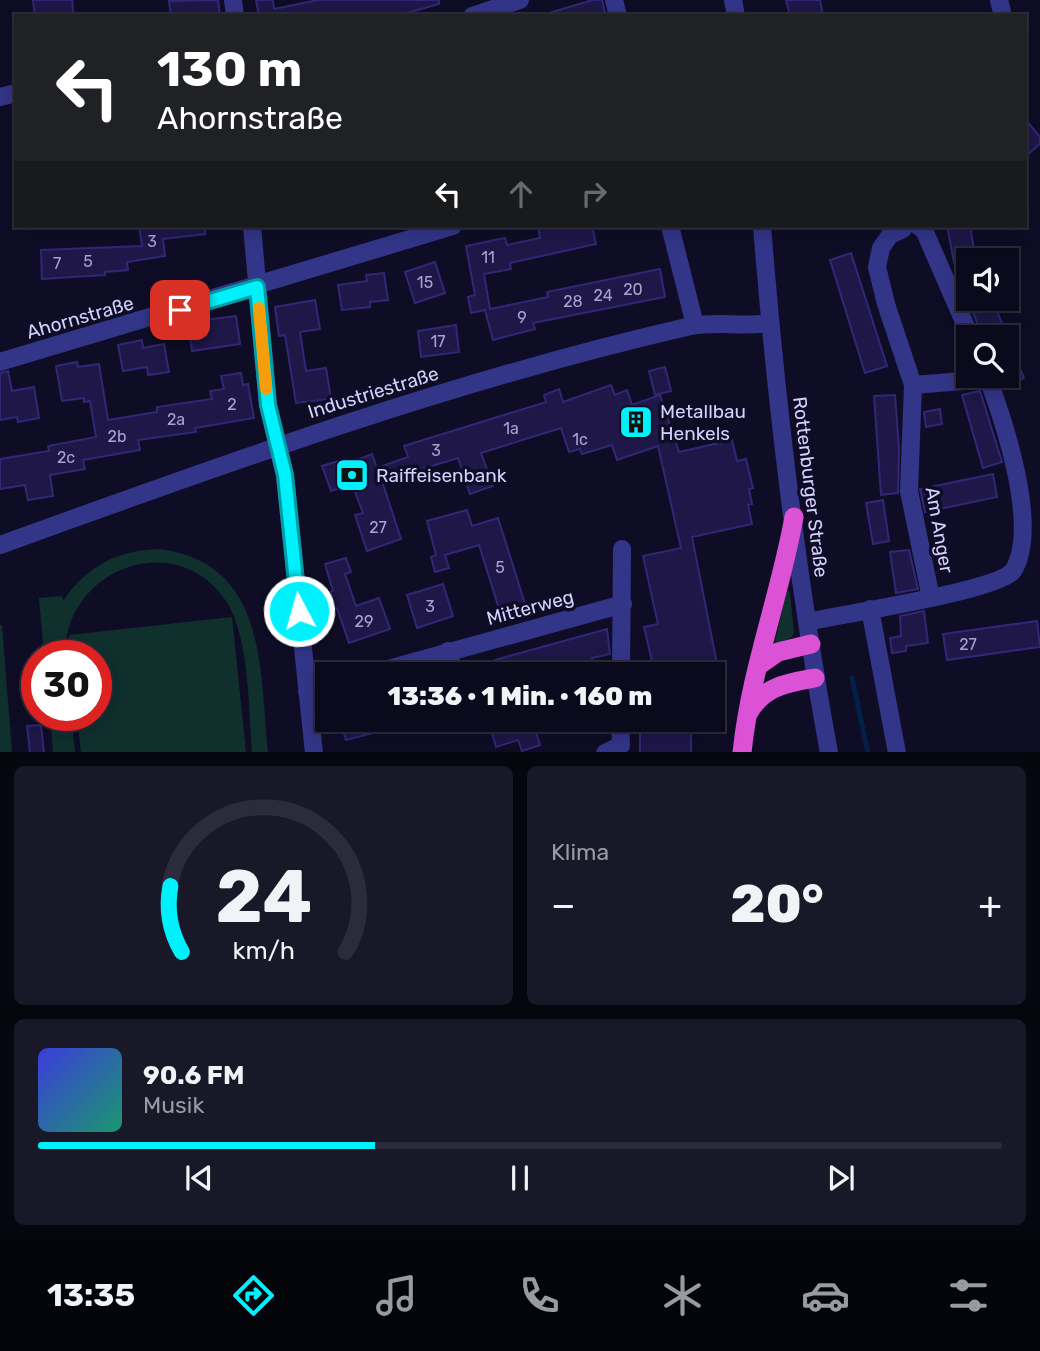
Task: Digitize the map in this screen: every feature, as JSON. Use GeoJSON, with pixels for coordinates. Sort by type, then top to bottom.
{"type":"FeatureCollection","features":[{"type":"Feature","properties":{"kind":"highway"},"geometry":{"type":"LineString","coordinates":[[741,752],[745,721],[784,571],[794,517]]}},
{"type":"Feature","properties":{"kind":"highway"},"geometry":{"type":"LineString","coordinates":[[758,666],[778,652],[811,644]]}},
{"type":"Feature","properties":{"kind":"highway"},"geometry":{"type":"LineString","coordinates":[[745,721],[766,692],[783,684],[816,678]]}},
{"type":"Feature","properties":{"kind":"street"},"geometry":{"type":"LineString","coordinates":[[478,14],[520,0]]}},
{"type":"Feature","properties":{"kind":"street"},"geometry":{"type":"LineString","coordinates":[[252,228],[268,405],[285,475],[314,752]]}},
{"type":"Feature","properties":{"kind":"street","name":"Ahornstraße"},"geometry":{"type":"LineString","coordinates":[[0,362],[447,228]]}},
{"type":"Feature","properties":{"kind":"street"},"geometry":{"type":"LineString","coordinates":[[671,228],[695,325]]}},
{"type":"Feature","properties":{"kind":"street","name":"Rottenburger Straße"},"geometry":{"type":"LineString","coordinates":[[762,228],[770,323],[807,622],[829,752]]}},
{"type":"Feature","properties":{"kind":"street","name":"Am Anger"},"geometry":{"type":"LineString","coordinates":[[907,228],[890,235],[881,248],[877,267],[886,304],[913,385],[909,491],[931,598]]}},
{"type":"Feature","properties":{"kind":"street","name":"Am Anger"},"geometry":{"type":"LineString","coordinates":[[914,228],[924,230],[965,325]]}},
{"type":"Feature","properties":{"kind":"street","name":"Industriestraße"},"geometry":{"type":"LineString","coordinates":[[0,545],[278,444],[495,376],[695,325],[752,326],[770,323]]}},
{"type":"Feature","properties":{"kind":"street","name":"Am Anger"},"geometry":{"type":"LineString","coordinates":[[913,385],[956,380]]}},
{"type":"Feature","properties":{"kind":"street","name":"Am Anger"},"geometry":{"type":"LineString","coordinates":[[807,622],[931,598],[997,581],[1012,572],[1022,555],[1025,498],[990,388]]}},
{"type":"Feature","properties":{"kind":"street"},"geometry":{"type":"LineString","coordinates":[[621,662],[622,549]]}},
{"type":"Feature","properties":{"kind":"street","name":"Mitterweg"},"geometry":{"type":"LineString","coordinates":[[411,662],[623,604]]}},
{"type":"Feature","properties":{"kind":"street"},"geometry":{"type":"LineString","coordinates":[[870,609],[897,752]]}},
{"type":"Feature","properties":{"kind":"street"},"geometry":{"type":"LineString","coordinates":[[448,651],[451,662]]}},
{"type":"Feature","properties":{"kind":"street"},"geometry":{"type":"LineString","coordinates":[[307,692],[315,690]]}},
{"type":"Feature","properties":{"kind":"street"},"geometry":{"type":"LineString","coordinates":[[604,752],[621,745],[620,732]]}},
{"type":"Feature","properties":{"kind":"green space"},"geometry":{"type":"Polygon","coordinates":[[[159,549],[195,558],[221,575],[239,597],[251,624],[258,655],[268,752],[252,752],[240,634],[226,601],[205,578],[180,566],[153,563],[126,568],[102,581],[83,600],[70,626],[68,640],[43,640],[39,598],[62,596],[63,601],[92,570],[116,557],[159,549]]]}},
{"type":"Feature","properties":{"kind":"green space"},"geometry":{"type":"Polygon","coordinates":[[[787,590],[790,592],[794,633],[791,638],[778,643],[775,641],[787,590]]]}},
{"type":"Feature","properties":{"kind":"green space"},"geometry":{"type":"Polygon","coordinates":[[[232,617],[246,752],[81,752],[79,731],[112,731],[112,640],[69,640],[69,635],[232,617]]]}},
{"type":"Feature","properties":{"kind":"green space"},"geometry":{"type":"Polygon","coordinates":[[[2,625],[12,752],[0,752],[2,625]]]}},
{"type":"Feature","properties":{"kind":"green space"},"geometry":{"type":"Polygon","coordinates":[[[51,731],[73,731],[75,752],[53,752],[51,731]]]}},
{"type":"Feature","properties":{"kind":"building"},"geometry":{"type":"Polygon","coordinates":[[[33,0],[72,0],[74,14],[35,14],[33,0]]]}},
{"type":"Feature","properties":{"kind":"building"},"geometry":{"type":"Polygon","coordinates":[[[218,0],[220,14],[171,14],[169,1],[218,0]]]}},
{"type":"Feature","properties":{"kind":"building"},"geometry":{"type":"Polygon","coordinates":[[[256,0],[273,0],[274,9],[318,0],[439,0],[439,4],[403,14],[259,14],[256,0]]]}},
{"type":"Feature","properties":{"kind":"building"},"geometry":{"type":"Polygon","coordinates":[[[593,0],[602,0],[606,14],[552,14],[593,0]]]}},
{"type":"Feature","properties":{"kind":"building"},"geometry":{"type":"Polygon","coordinates":[[[786,0],[820,0],[823,14],[790,14],[786,0]]]}},
{"type":"Feature","properties":{"kind":"building"},"geometry":{"type":"Polygon","coordinates":[[[1027,121],[1040,137],[1040,144],[1027,155],[1027,121]]]}},
{"type":"Feature","properties":{"kind":"building"},"geometry":{"type":"Polygon","coordinates":[[[139,228],[205,228],[205,234],[163,239],[165,256],[127,262],[128,270],[105,272],[105,275],[42,279],[41,250],[142,246],[139,228]]]}},
{"type":"Feature","properties":{"kind":"building"},"geometry":{"type":"Polygon","coordinates":[[[538,228],[592,228],[596,244],[510,263],[511,269],[484,274],[490,309],[548,297],[547,292],[660,269],[665,297],[533,323],[535,329],[493,340],[485,310],[471,313],[468,297],[475,295],[466,246],[505,238],[507,245],[540,238],[538,228]]]}},
{"type":"Feature","properties":{"kind":"building"},"geometry":{"type":"Polygon","coordinates":[[[947,228],[970,228],[974,248],[956,248],[956,267],[947,228]]]}},
{"type":"Feature","properties":{"kind":"building"},"geometry":{"type":"Polygon","coordinates":[[[851,253],[887,366],[865,373],[830,260],[851,253]]]}},
{"type":"Feature","properties":{"kind":"building"},"geometry":{"type":"Polygon","coordinates":[[[435,262],[445,293],[415,303],[405,272],[435,262]]]}},
{"type":"Feature","properties":{"kind":"building"},"geometry":{"type":"Polygon","coordinates":[[[384,273],[388,300],[370,302],[370,307],[342,310],[338,285],[367,281],[366,275],[384,273]]]}},
{"type":"Feature","properties":{"kind":"building"},"geometry":{"type":"Polygon","coordinates":[[[315,300],[320,329],[300,332],[306,371],[326,368],[331,399],[296,403],[285,335],[279,336],[275,307],[315,300]]]}},
{"type":"Feature","properties":{"kind":"building"},"geometry":{"type":"Polygon","coordinates":[[[973,311],[997,311],[1003,325],[978,325],[973,311]]]}},
{"type":"Feature","properties":{"kind":"building"},"geometry":{"type":"Polygon","coordinates":[[[236,316],[240,344],[192,351],[188,322],[236,316]]]}},
{"type":"Feature","properties":{"kind":"building"},"geometry":{"type":"Polygon","coordinates":[[[456,325],[459,352],[421,357],[418,331],[456,325]]]}},
{"type":"Feature","properties":{"kind":"building"},"geometry":{"type":"Polygon","coordinates":[[[142,340],[143,348],[164,344],[169,372],[148,375],[147,367],[123,371],[118,345],[142,340]]]}},
{"type":"Feature","properties":{"kind":"building"},"geometry":{"type":"Polygon","coordinates":[[[77,362],[78,367],[99,364],[108,420],[157,412],[157,407],[212,399],[210,391],[224,389],[221,376],[241,373],[243,385],[248,384],[254,418],[195,428],[196,432],[138,440],[140,450],[83,460],[85,469],[50,475],[53,496],[28,500],[25,485],[0,489],[0,459],[49,451],[48,446],[96,437],[90,401],[84,402],[84,398],[62,401],[56,366],[77,362]]]}},
{"type":"Feature","properties":{"kind":"building"},"geometry":{"type":"Polygon","coordinates":[[[1019,366],[1024,378],[1019,380],[1019,366]]]}},
{"type":"Feature","properties":{"kind":"building"},"geometry":{"type":"Polygon","coordinates":[[[665,367],[671,391],[655,395],[649,371],[665,367]]]}},
{"type":"Feature","properties":{"kind":"building"},"geometry":{"type":"Polygon","coordinates":[[[8,371],[12,391],[34,387],[39,418],[18,422],[17,417],[0,420],[0,373],[8,371]]]}},
{"type":"Feature","properties":{"kind":"building"},"geometry":{"type":"Polygon","coordinates":[[[611,385],[615,395],[627,390],[632,405],[660,395],[679,452],[732,440],[737,461],[746,459],[753,488],[749,489],[752,504],[748,505],[752,524],[692,537],[717,662],[652,662],[644,627],[658,624],[643,556],[681,548],[658,446],[617,460],[612,445],[582,454],[580,449],[569,452],[561,428],[481,453],[493,486],[470,494],[458,458],[382,481],[401,539],[367,551],[355,515],[363,513],[352,484],[331,491],[322,466],[345,459],[347,464],[372,454],[377,468],[408,457],[404,446],[546,402],[544,395],[559,389],[563,402],[611,385]]]}},
{"type":"Feature","properties":{"kind":"building"},"geometry":{"type":"Polygon","coordinates":[[[980,391],[1002,462],[983,468],[962,395],[980,391]]]}},
{"type":"Feature","properties":{"kind":"building"},"geometry":{"type":"Polygon","coordinates":[[[895,395],[899,449],[898,493],[881,495],[874,396],[895,395]]]}},
{"type":"Feature","properties":{"kind":"building"},"geometry":{"type":"Polygon","coordinates":[[[940,409],[942,424],[926,427],[924,412],[940,409]]]}},
{"type":"Feature","properties":{"kind":"building"},"geometry":{"type":"Polygon","coordinates":[[[993,474],[997,497],[925,512],[920,489],[993,474]]]}},
{"type":"Feature","properties":{"kind":"building"},"geometry":{"type":"Polygon","coordinates":[[[883,500],[889,541],[873,544],[866,503],[883,500]]]}},
{"type":"Feature","properties":{"kind":"building"},"geometry":{"type":"Polygon","coordinates":[[[467,510],[472,526],[498,518],[526,607],[501,615],[479,545],[445,555],[449,568],[435,572],[431,557],[436,555],[427,521],[467,510]]]}},
{"type":"Feature","properties":{"kind":"building"},"geometry":{"type":"Polygon","coordinates":[[[909,550],[918,589],[896,593],[890,552],[909,550]]]}},
{"type":"Feature","properties":{"kind":"building"},"geometry":{"type":"Polygon","coordinates":[[[346,558],[351,572],[345,574],[356,606],[379,598],[390,629],[349,643],[337,608],[325,613],[319,596],[333,591],[325,564],[346,558]]]}},
{"type":"Feature","properties":{"kind":"building"},"geometry":{"type":"Polygon","coordinates":[[[443,584],[453,616],[417,628],[407,595],[443,584]]]}},
{"type":"Feature","properties":{"kind":"building"},"geometry":{"type":"Polygon","coordinates":[[[924,611],[928,643],[906,646],[906,651],[892,653],[890,638],[901,636],[900,616],[924,611]]]}},
{"type":"Feature","properties":{"kind":"building"},"geometry":{"type":"Polygon","coordinates":[[[1037,621],[1040,647],[947,660],[943,634],[1037,621]]]}},
{"type":"Feature","properties":{"kind":"building"},"geometry":{"type":"Polygon","coordinates":[[[607,629],[610,654],[592,658],[593,662],[495,660],[607,629]]]}},
{"type":"Feature","properties":{"kind":"building"},"geometry":{"type":"Polygon","coordinates":[[[28,731],[42,731],[44,752],[30,752],[28,731]]]}},
{"type":"Feature","properties":{"kind":"building"},"geometry":{"type":"Polygon","coordinates":[[[344,732],[376,732],[346,740],[344,732]]]}},
{"type":"Feature","properties":{"kind":"building"},"geometry":{"type":"Polygon","coordinates":[[[492,732],[536,732],[540,745],[522,751],[518,740],[496,747],[492,732]]]}},
{"type":"Feature","properties":{"kind":"building"},"geometry":{"type":"Polygon","coordinates":[[[640,732],[691,732],[691,752],[640,752],[640,732]]]}},
{"type":"Feature","properties":{"kind":"waterway"},"geometry":{"type":"LineString","coordinates":[[852,678],[868,752]]}},
{"type":"Feature","properties":{"kind":"slow traffic"},"geometry":{"type":"LineString","coordinates":[[259,308],[266,389]]}},
{"type":"Feature","properties":{"kind":"place","name":"Metallbau Henkels"},"geometry":{"type":"Point","coordinates":[636,422]}},
{"type":"Feature","properties":{"kind":"place","name":"Raiffeisenbank"},"geometry":{"type":"Point","coordinates":[352,475]}},
{"type":"Feature","properties":{"kind":"route"},"geometry":{"type":"LineString","coordinates":[[180,310],[257,287],[268,405],[285,475],[299,611]]}}]}
